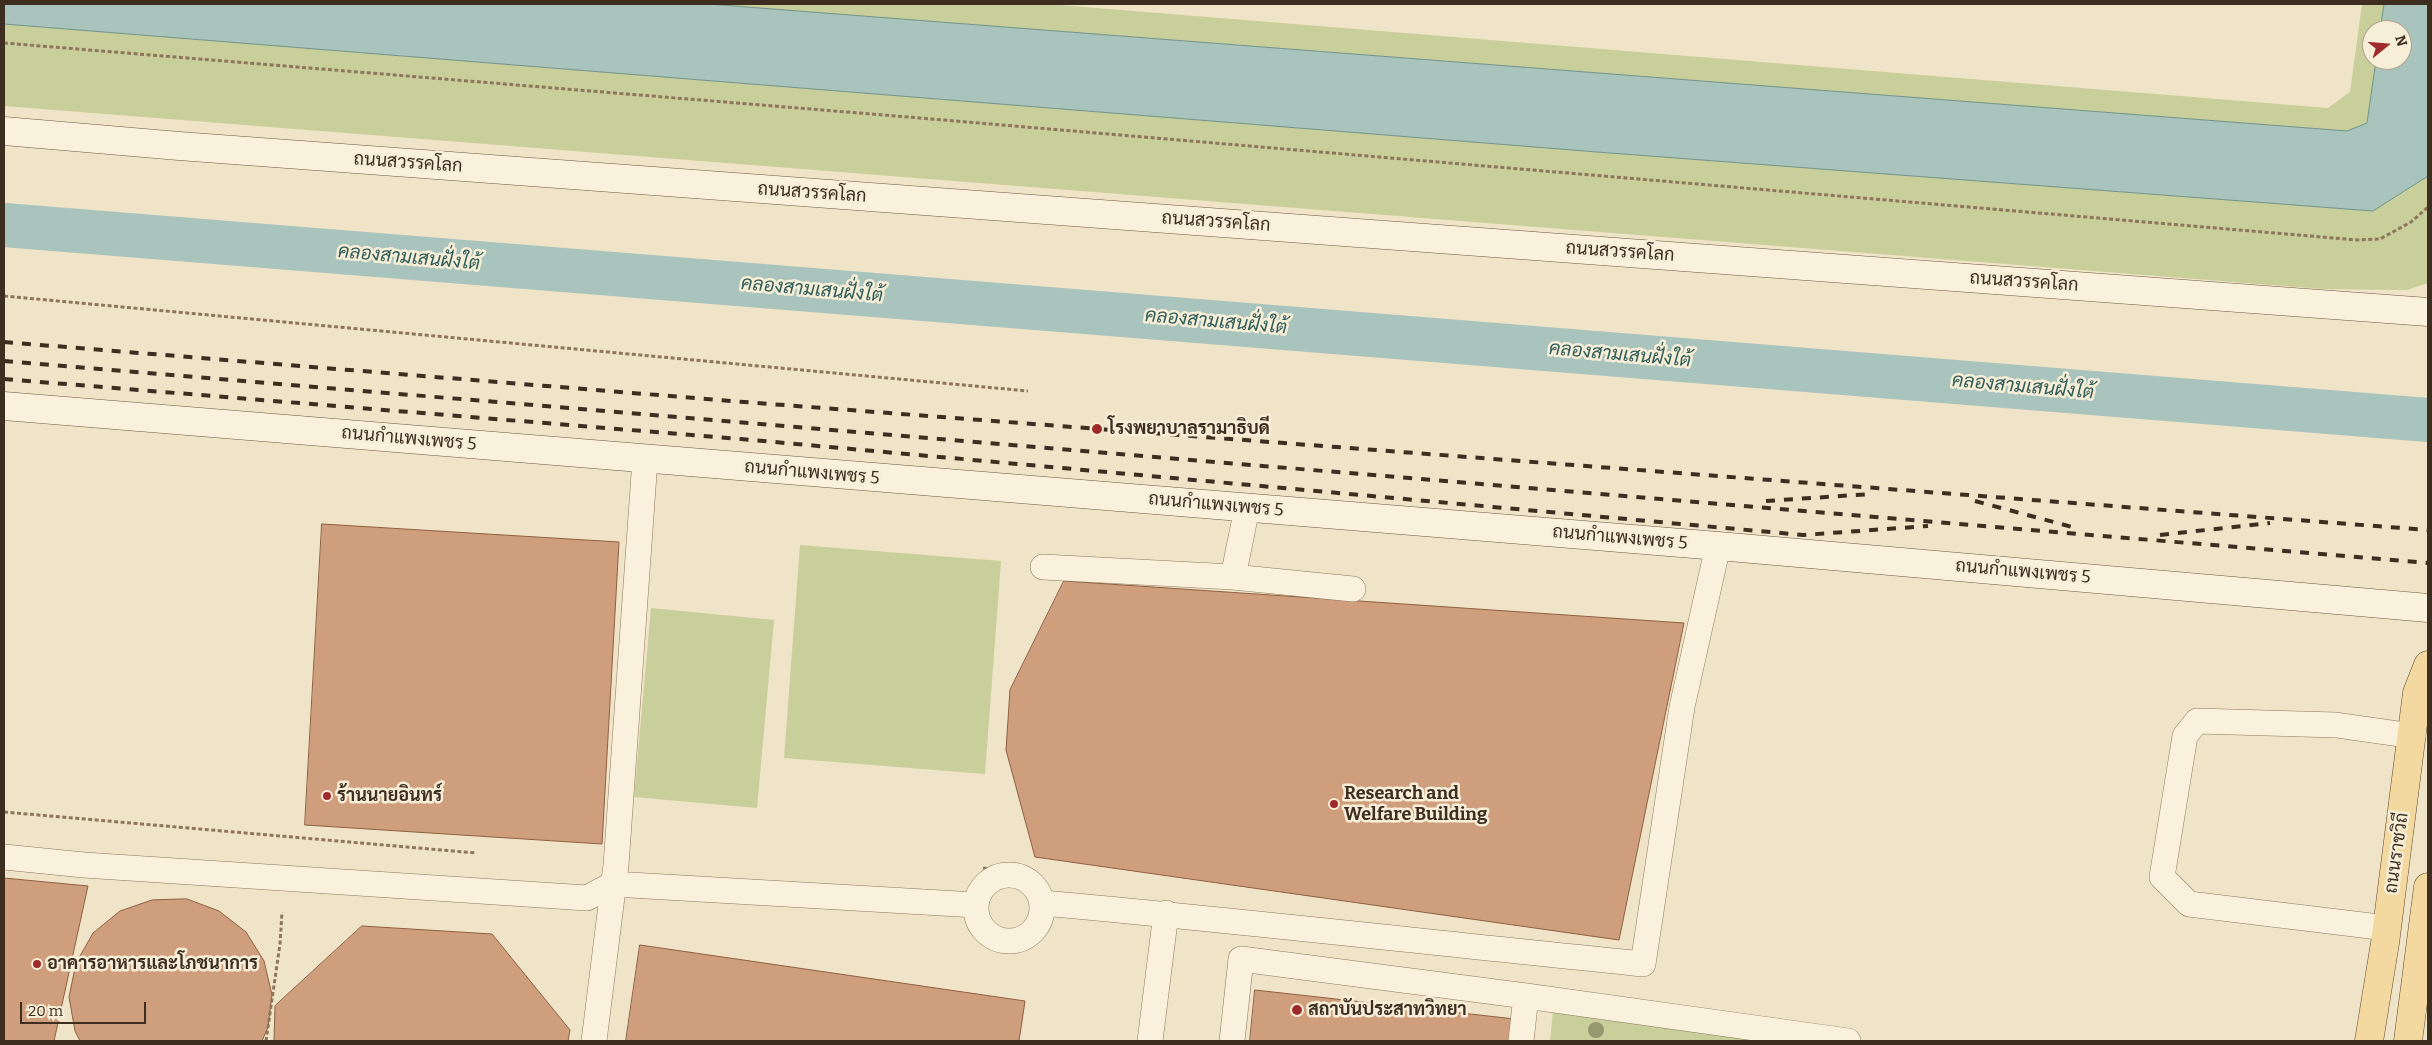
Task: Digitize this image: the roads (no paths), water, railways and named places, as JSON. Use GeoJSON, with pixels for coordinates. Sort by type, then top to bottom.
{"type":"FeatureCollection","features":[{"type":"Feature","properties":{"kind":"main road","name":"ถนนราชวิถี"},"geometry":{"type":"LineString","coordinates":[[2369,1041],[2387,928],[2417,693],[2428,665]]}},
{"type":"Feature","properties":{"kind":"main road"},"geometry":{"type":"LineString","coordinates":[[2408,1041],[2428,887]]}},
{"type":"Feature","properties":{"kind":"street","name":"ถนนสวรรคโลก"},"geometry":{"type":"LineString","coordinates":[[4,131],[259,152],[2428,312]]}},
{"type":"Feature","properties":{"kind":"street","name":"ถนนกำแพงเพชร 5"},"geometry":{"type":"LineString","coordinates":[[4,406],[646,460],[1718,546],[2428,608]]}},
{"type":"Feature","properties":{"kind":"lane"},"geometry":{"type":"LineString","coordinates":[[594,1041],[613,884],[646,460]]}},
{"type":"Feature","properties":{"kind":"lane"},"geometry":{"type":"LineString","coordinates":[[1232,577],[1247,508]]}},
{"type":"Feature","properties":{"kind":"lane"},"geometry":{"type":"LineString","coordinates":[[1043,903],[1166,913],[1268,926],[1644,964],[1682,708],[1718,546]]}},
{"type":"Feature","properties":{"kind":"lane"},"geometry":{"type":"LineString","coordinates":[[1044,568],[1232,577],[1354,589]]}},
{"type":"Feature","properties":{"kind":"lane"},"geometry":{"type":"LineString","coordinates":[[2387,928],[2189,904],[2162,877],[2185,736],[2197,721],[2336,725],[2413,736]]}},
{"type":"Feature","properties":{"kind":"lane"},"geometry":{"type":"LineString","coordinates":[[4,857],[84,865],[587,898],[613,884],[976,905]]}},
{"type":"Feature","properties":{"kind":"lane"},"geometry":{"type":"LineString","coordinates":[[1009,875],[1024,878],[1033,884],[1040,892],[1043,903],[1042,914],[1036,928],[1022,939],[1011,942],[1000,940],[990,935],[982,927],[976,905],[984,885],[993,879],[1009,875]]}},
{"type":"Feature","properties":{"kind":"lane"},"geometry":{"type":"LineString","coordinates":[[1150,1041],[1166,913]]}},
{"type":"Feature","properties":{"kind":"lane"},"geometry":{"type":"LineString","coordinates":[[1232,1041],[1241,959],[1526,996],[1817,1039],[1848,1041]]}},
{"type":"Feature","properties":{"kind":"lane"},"geometry":{"type":"LineString","coordinates":[[1521,1041],[1526,996]]}},
{"type":"Feature","properties":{"kind":"water"},"geometry":{"type":"Polygon","coordinates":[[[4,4],[708,4],[2347,131],[2367,123],[2375,70],[2412,70],[2412,20],[2382,20],[2384,4],[2428,4],[2428,176],[2373,211],[1597,152],[4,24],[4,4]]]}},
{"type":"Feature","properties":{"kind":"waterway","name":"คลองสามเสนฝั่งใต้"},"geometry":{"type":"LineString","coordinates":[[4,225],[2428,420]]}},
{"type":"Feature","properties":{"kind":"railway"},"geometry":{"type":"LineString","coordinates":[[4,342],[744,402],[2428,530]]}},
{"type":"Feature","properties":{"kind":"railway"},"geometry":{"type":"LineString","coordinates":[[4,361],[2428,563]]}},
{"type":"Feature","properties":{"kind":"railway"},"geometry":{"type":"LineString","coordinates":[[4,379],[741,439],[1803,535],[1928,526]]}},
{"type":"Feature","properties":{"kind":"railway"},"geometry":{"type":"LineString","coordinates":[[1766,501],[1871,494]]}},
{"type":"Feature","properties":{"kind":"railway"},"geometry":{"type":"LineString","coordinates":[[1975,501],[2076,528]]}},
{"type":"Feature","properties":{"kind":"railway"},"geometry":{"type":"LineString","coordinates":[[2160,535],[2270,523]]}},
{"type":"Feature","properties":{"kind":"place","name":"โรงพยาบาลรามาธิบดี"},"geometry":{"type":"Point","coordinates":[1097,429]}},
{"type":"Feature","properties":{"kind":"place","name":"ร้านนายอินทร์"},"geometry":{"type":"Point","coordinates":[327,796]}},
{"type":"Feature","properties":{"kind":"place","name":"Research and Welfare Building"},"geometry":{"type":"Point","coordinates":[1334,804]}},
{"type":"Feature","properties":{"kind":"place","name":"อาคารอาหารและโภชนาการ"},"geometry":{"type":"Point","coordinates":[37,964]}},
{"type":"Feature","properties":{"kind":"place","name":"สถาบันประสาทวิทยา"},"geometry":{"type":"Point","coordinates":[1297,1010]}}]}
